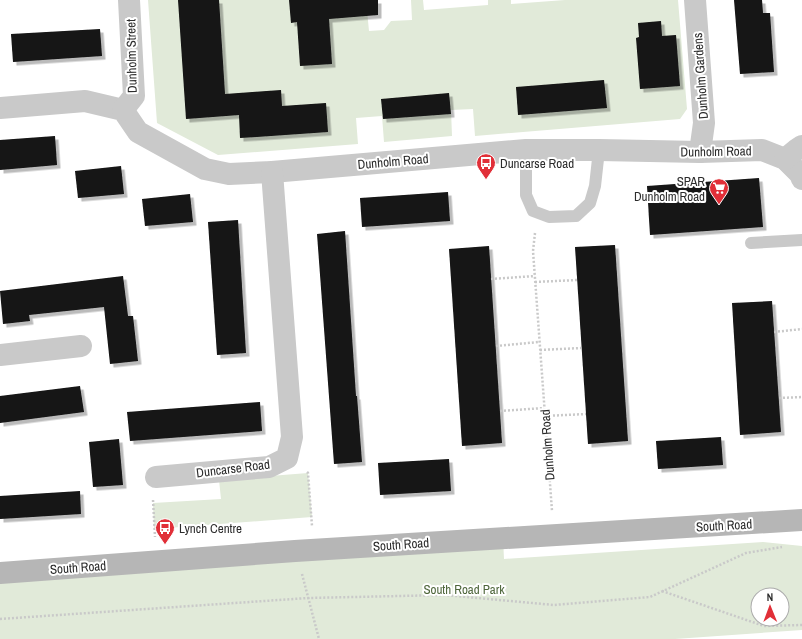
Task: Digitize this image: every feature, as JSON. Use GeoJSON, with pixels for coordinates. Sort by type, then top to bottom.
{"type":"FeatureCollection","features":[{"type":"Feature","properties":{"kind":"street","name":"Dunholm Street"},"geometry":{"type":"LineString","coordinates":[[123,110],[134,96],[129,0]]}},
{"type":"Feature","properties":{"kind":"street","name":"Dunholm Gardens"},"geometry":{"type":"LineString","coordinates":[[695,0],[704,123],[700,152]]}},
{"type":"Feature","properties":{"kind":"street"},"geometry":{"type":"LineString","coordinates":[[0,108],[85,101],[123,110]]}},
{"type":"Feature","properties":{"kind":"street","name":"Dunholm Road"},"geometry":{"type":"LineString","coordinates":[[123,110],[138,132],[205,169],[230,174],[272,172],[526,150],[700,152],[762,150],[794,153]]}},
{"type":"Feature","properties":{"kind":"street"},"geometry":{"type":"LineString","coordinates":[[794,153],[802,179]]}},
{"type":"Feature","properties":{"kind":"street","name":"Duncarse Road"},"geometry":{"type":"LineString","coordinates":[[156,476],[269,466],[287,458],[292,437],[272,172]]}},
{"type":"Feature","properties":{"kind":"street"},"geometry":{"type":"LineString","coordinates":[[0,355],[81,346]]}},
{"type":"Feature","properties":{"kind":"street","name":"South Road"},"geometry":{"type":"LineString","coordinates":[[0,573],[305,550],[802,520]]}},
{"type":"Feature","properties":{"kind":"lane"},"geometry":{"type":"LineString","coordinates":[[526,150],[526,195],[533,211],[549,217],[576,216],[590,203],[595,186],[599,150]]}},
{"type":"Feature","properties":{"kind":"lane"},"geometry":{"type":"LineString","coordinates":[[751,243],[802,240]]}},
{"type":"Feature","properties":{"kind":"path","name":"Dunholm Road"},"geometry":{"type":"LineString","coordinates":[[535,236],[533,252],[553,535]]}},
{"type":"Feature","properties":{"kind":"path"},"geometry":{"type":"LineString","coordinates":[[491,279],[535,276]]}},
{"type":"Feature","properties":{"kind":"path"},"geometry":{"type":"LineString","coordinates":[[535,282],[577,280]]}},
{"type":"Feature","properties":{"kind":"path"},"geometry":{"type":"LineString","coordinates":[[774,332],[802,329]]}},
{"type":"Feature","properties":{"kind":"path"},"geometry":{"type":"LineString","coordinates":[[496,346],[539,342]]}},
{"type":"Feature","properties":{"kind":"path"},"geometry":{"type":"LineString","coordinates":[[540,350],[581,348]]}},
{"type":"Feature","properties":{"kind":"path"},"geometry":{"type":"LineString","coordinates":[[778,398],[802,396]]}},
{"type":"Feature","properties":{"kind":"path"},"geometry":{"type":"LineString","coordinates":[[500,411],[544,408]]}},
{"type":"Feature","properties":{"kind":"path"},"geometry":{"type":"LineString","coordinates":[[545,416],[586,414]]}},
{"type":"Feature","properties":{"kind":"path"},"geometry":{"type":"LineString","coordinates":[[287,458],[308,473],[305,550],[308,598],[320,639]]}},
{"type":"Feature","properties":{"kind":"path"},"geometry":{"type":"LineString","coordinates":[[156,476],[151,485],[156,561]]}},
{"type":"Feature","properties":{"kind":"path"},"geometry":{"type":"LineString","coordinates":[[0,619],[308,598],[445,595],[554,605],[650,597],[746,553],[786,547]]}},
{"type":"Feature","properties":{"kind":"path"},"geometry":{"type":"LineString","coordinates":[[662,591],[764,626],[802,625]]}},
{"type":"Feature","properties":{"kind":"green space"},"geometry":{"type":"Polygon","coordinates":[[[148,0],[366,0],[369,31],[384,30],[391,21],[412,20],[411,0],[423,0],[424,10],[488,5],[488,0],[511,0],[511,4],[565,0],[678,0],[687,109],[680,119],[475,136],[473,109],[451,110],[452,136],[384,142],[382,116],[356,118],[358,144],[218,155],[157,123],[148,0]]]}},
{"type":"Feature","properties":{"kind":"green space"},"geometry":{"type":"Polygon","coordinates":[[[308,473],[312,517],[154,529],[153,503],[221,499],[219,480],[308,473]]]}},
{"type":"Feature","properties":{"kind":"green space","name":"South Road Park"},"geometry":{"type":"Polygon","coordinates":[[[503,538],[504,559],[763,542],[802,546],[802,630],[675,639],[0,639],[0,573],[503,538]]]}},
{"type":"Feature","properties":{"kind":"building"},"geometry":{"type":"Polygon","coordinates":[[[178,0],[219,0],[225,94],[281,90],[282,106],[326,103],[328,132],[240,138],[239,115],[186,119],[178,0]]]}},
{"type":"Feature","properties":{"kind":"building"},"geometry":{"type":"Polygon","coordinates":[[[289,0],[378,0],[378,15],[329,19],[332,64],[300,66],[297,22],[291,23],[289,0]]]}},
{"type":"Feature","properties":{"kind":"building"},"geometry":{"type":"Polygon","coordinates":[[[734,0],[762,0],[763,13],[770,13],[774,72],[740,74],[734,0]]]}},
{"type":"Feature","properties":{"kind":"building"},"geometry":{"type":"Polygon","coordinates":[[[661,21],[662,36],[676,35],[680,86],[640,89],[636,38],[639,37],[638,23],[661,21]]]}},
{"type":"Feature","properties":{"kind":"building"},"geometry":{"type":"Polygon","coordinates":[[[100,29],[102,56],[13,62],[11,34],[100,29]]]}},
{"type":"Feature","properties":{"kind":"building"},"geometry":{"type":"Polygon","coordinates":[[[604,80],[607,108],[518,115],[516,87],[604,80]]]}},
{"type":"Feature","properties":{"kind":"building"},"geometry":{"type":"Polygon","coordinates":[[[449,93],[451,114],[383,119],[381,99],[449,93]]]}},
{"type":"Feature","properties":{"kind":"building"},"geometry":{"type":"Polygon","coordinates":[[[55,136],[57,165],[0,170],[0,140],[55,136]]]}},
{"type":"Feature","properties":{"kind":"building"},"geometry":{"type":"Polygon","coordinates":[[[121,166],[124,194],[78,198],[75,171],[121,166]]]}},
{"type":"Feature","properties":{"kind":"building","name":"SPAR Dunholm Road"},"geometry":{"type":"Polygon","coordinates":[[[759,178],[763,227],[650,235],[647,186],[759,178]]]}},
{"type":"Feature","properties":{"kind":"building"},"geometry":{"type":"Polygon","coordinates":[[[448,192],[450,221],[362,227],[360,198],[448,192]]]}},
{"type":"Feature","properties":{"kind":"building"},"geometry":{"type":"Polygon","coordinates":[[[190,194],[193,222],[145,226],[142,199],[190,194]]]}},
{"type":"Feature","properties":{"kind":"building"},"geometry":{"type":"Polygon","coordinates":[[[238,220],[246,353],[217,355],[208,222],[238,220]]]}},
{"type":"Feature","properties":{"kind":"building"},"geometry":{"type":"Polygon","coordinates":[[[345,231],[362,462],[334,464],[317,234],[345,231]]]}},
{"type":"Feature","properties":{"kind":"building"},"geometry":{"type":"Polygon","coordinates":[[[615,245],[628,441],[588,444],[575,247],[615,245]]]}},
{"type":"Feature","properties":{"kind":"building"},"geometry":{"type":"Polygon","coordinates":[[[489,246],[502,443],[462,446],[449,249],[489,246]]]}},
{"type":"Feature","properties":{"kind":"building"},"geometry":{"type":"Polygon","coordinates":[[[123,276],[128,316],[133,316],[138,361],[110,364],[104,307],[29,315],[30,321],[3,324],[0,291],[123,276]]]}},
{"type":"Feature","properties":{"kind":"building"},"geometry":{"type":"Polygon","coordinates":[[[772,301],[781,432],[740,435],[732,303],[772,301]]]}},
{"type":"Feature","properties":{"kind":"building"},"geometry":{"type":"Polygon","coordinates":[[[80,386],[84,412],[0,423],[0,396],[80,386]]]}},
{"type":"Feature","properties":{"kind":"building"},"geometry":{"type":"Polygon","coordinates":[[[260,402],[262,431],[130,441],[127,412],[260,402]]]}},
{"type":"Feature","properties":{"kind":"building"},"geometry":{"type":"Polygon","coordinates":[[[721,437],[723,465],[658,469],[656,441],[721,437]]]}},
{"type":"Feature","properties":{"kind":"building"},"geometry":{"type":"Polygon","coordinates":[[[119,439],[123,485],[93,487],[89,442],[119,439]]]}},
{"type":"Feature","properties":{"kind":"building"},"geometry":{"type":"Polygon","coordinates":[[[449,459],[451,491],[380,495],[378,463],[449,459]]]}},
{"type":"Feature","properties":{"kind":"building"},"geometry":{"type":"Polygon","coordinates":[[[80,491],[81,514],[0,519],[0,496],[80,491]]]}},
{"type":"Feature","properties":{"kind":"place","name":"Duncarse Road"},"geometry":{"type":"Point","coordinates":[486,180]}},
{"type":"Feature","properties":{"kind":"place","name":"SPAR Dunholm Road"},"geometry":{"type":"Point","coordinates":[719,205]}},
{"type":"Feature","properties":{"kind":"place","name":"Lynch Centre"},"geometry":{"type":"Point","coordinates":[165,545]}}]}
